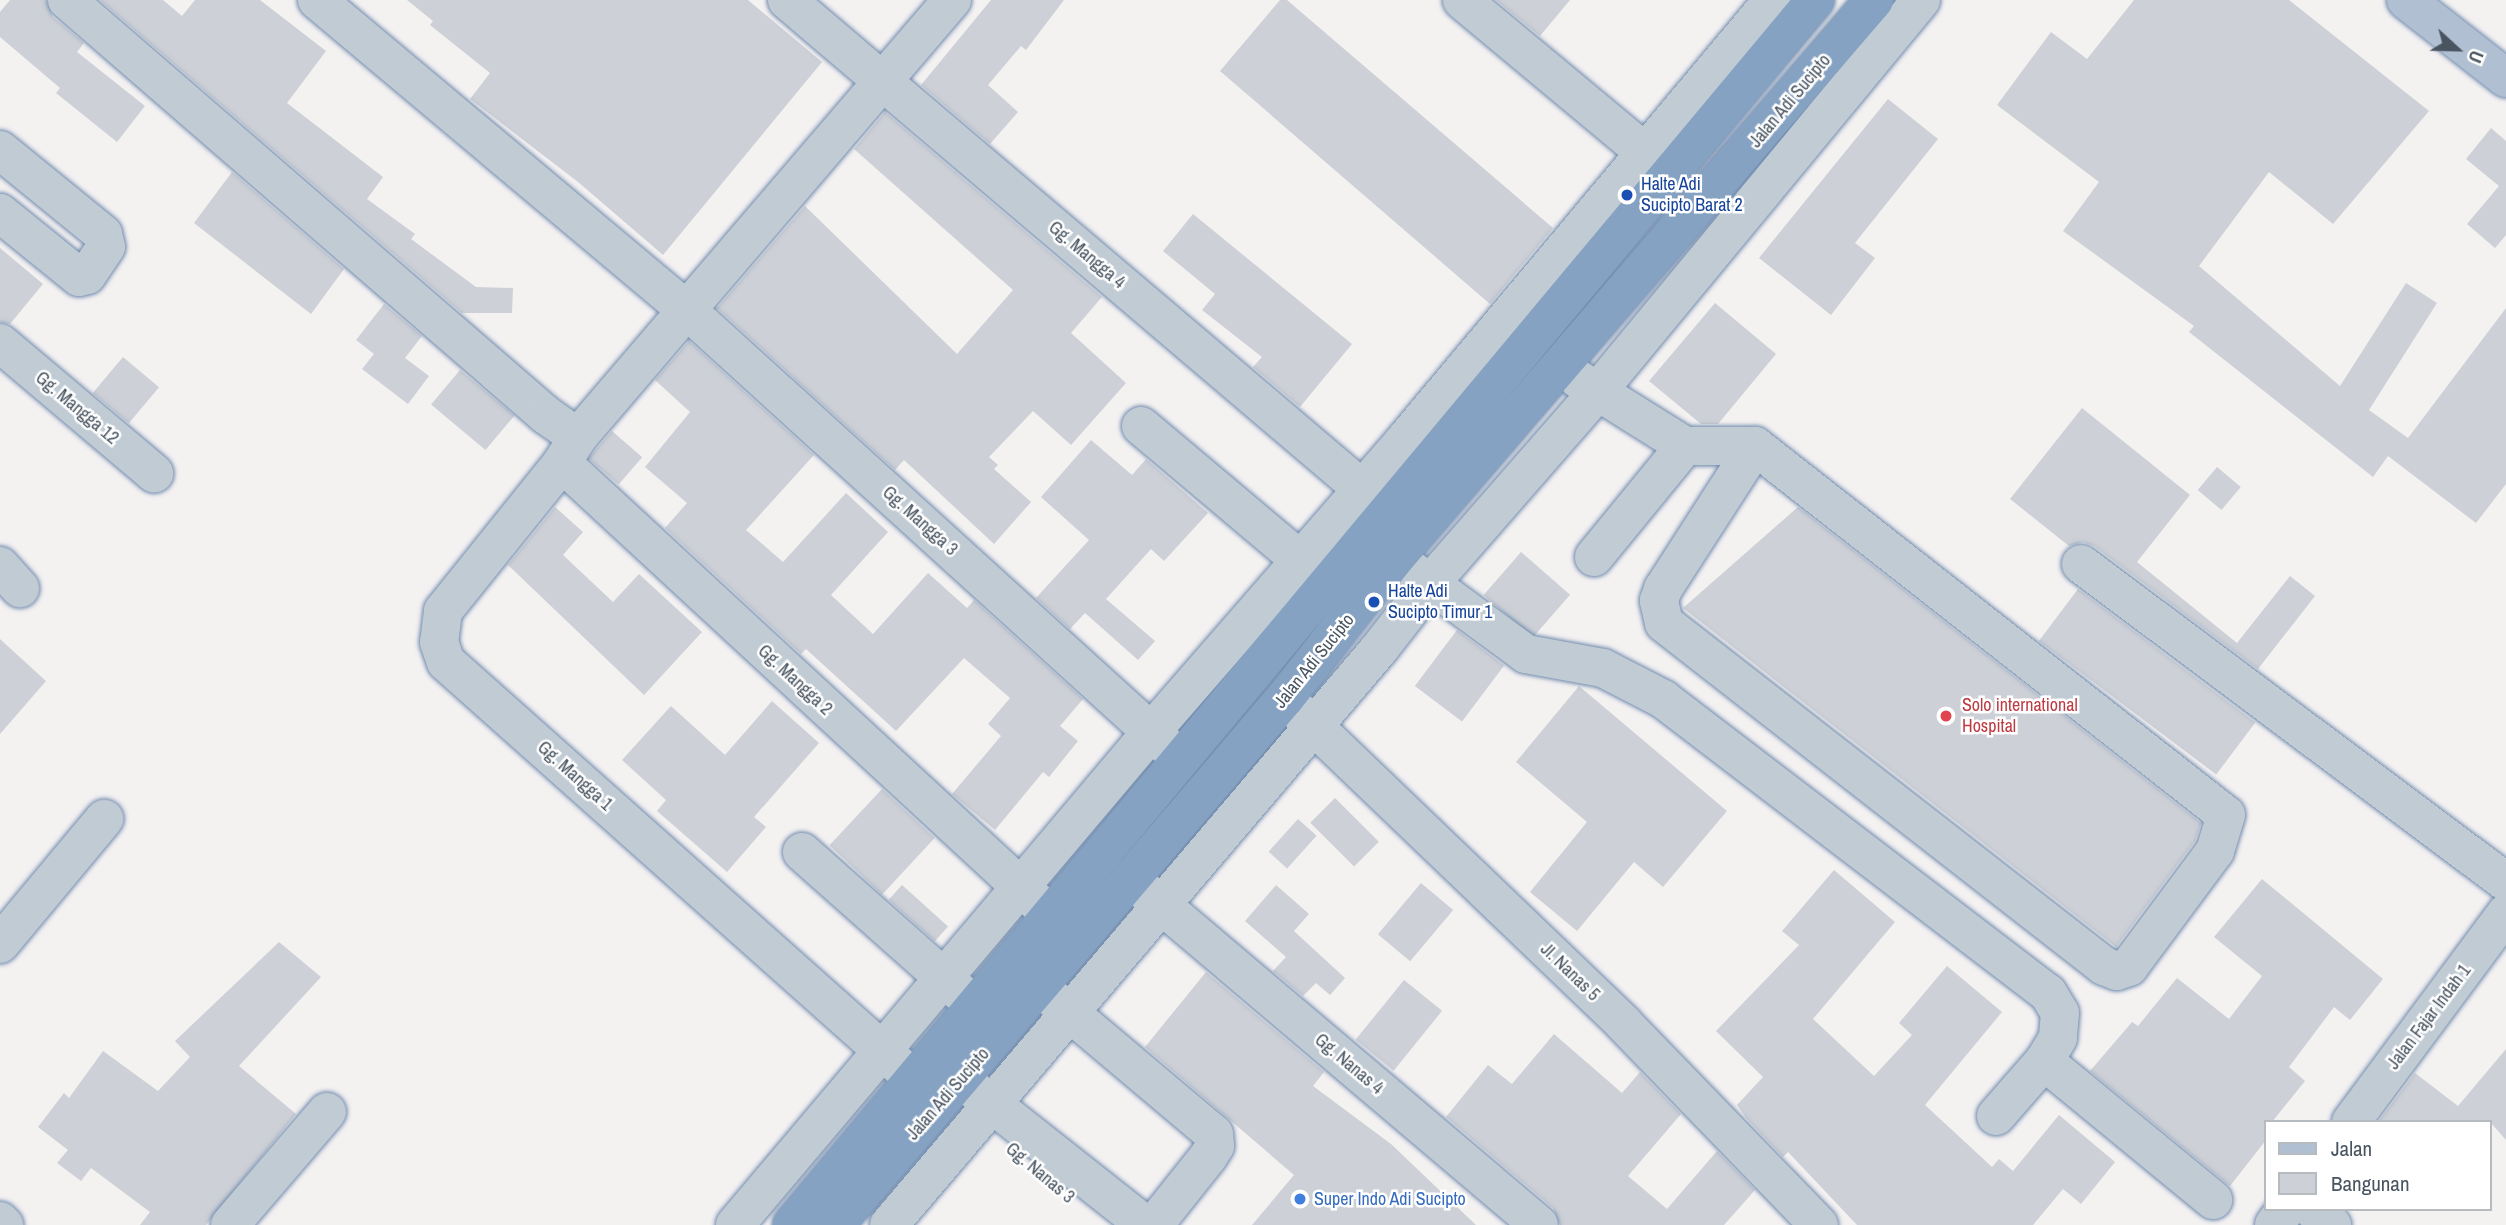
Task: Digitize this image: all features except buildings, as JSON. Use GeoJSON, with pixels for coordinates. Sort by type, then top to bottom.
{"type":"FeatureCollection","features":[{"type":"Feature","properties":{"kind":"highway","name":"Jalan Adi Sucipto"},"geometry":{"type":"LineString","coordinates":[[835,1225],[941,1084],[976,1006],[1053,918],[1182,761],[1314,572],[1379,523],[1462,484],[1670,243],[1751,175],[1874,0]]}},
{"type":"Feature","properties":{"kind":"highway","name":"Jalan Adi Sucipto"},"geometry":{"type":"LineString","coordinates":[[792,1225],[856,1150],[941,1084],[1040,987],[1285,698],[1348,620],[1379,523],[1416,452],[1483,368],[1785,13]]}},
{"type":"Feature","properties":{"kind":"main road"},"geometry":{"type":"LineString","coordinates":[[2406,0],[2506,78]]}},
{"type":"Feature","properties":{"kind":"street","name":"Gg. Mangga 2"},"geometry":{"type":"LineString","coordinates":[[66,0],[536,406],[570,450],[1053,918]]}},
{"type":"Feature","properties":{"kind":"street","name":"Gg. Mangga 3"},"geometry":{"type":"LineString","coordinates":[[317,0],[688,311],[1182,761]]}},
{"type":"Feature","properties":{"kind":"street","name":"Gg. Mangga 4"},"geometry":{"type":"LineString","coordinates":[[787,0],[882,81],[1379,523],[1429,585],[1526,654],[1603,668],[1663,699],[2048,993],[2058,1006],[2061,1021],[2044,1061],[1996,1116]]}},
{"type":"Feature","properties":{"kind":"street","name":"Gg. Mangga 1"},"geometry":{"type":"LineString","coordinates":[[952,0],[570,450],[443,611],[439,642],[446,662],[884,1052],[985,1112]]}},
{"type":"Feature","properties":{"kind":"street"},"geometry":{"type":"LineString","coordinates":[[1462,0],[1657,163]]}},
{"type":"Feature","properties":{"kind":"street","name":"Jalan Adi Sucipto"},"geometry":{"type":"LineString","coordinates":[[890,1225],[1380,648],[1429,585],[1598,391],[1699,267],[1751,175],[1921,0]]}},
{"type":"Feature","properties":{"kind":"street"},"geometry":{"type":"LineString","coordinates":[[0,150],[103,234],[106,247],[87,275],[79,277],[0,213]]}},
{"type":"Feature","properties":{"kind":"street"},"geometry":{"type":"LineString","coordinates":[[1670,243],[1699,267]]}},
{"type":"Feature","properties":{"kind":"street","name":"Gg. Mangga 12"},"geometry":{"type":"LineString","coordinates":[[0,343],[154,473]]}},
{"type":"Feature","properties":{"kind":"street"},"geometry":{"type":"LineString","coordinates":[[1561,370],[1685,446],[1755,446],[2226,815],[2215,851],[2129,967],[2117,971],[2104,966],[1664,623],[1659,601],[1663,589],[1755,446]]}},
{"type":"Feature","properties":{"kind":"street"},"geometry":{"type":"LineString","coordinates":[[1141,426],[1314,572]]}},
{"type":"Feature","properties":{"kind":"street"},"geometry":{"type":"LineString","coordinates":[[1511,427],[1542,457]]}},
{"type":"Feature","properties":{"kind":"street"},"geometry":{"type":"LineString","coordinates":[[1594,557],[1685,446]]}},
{"type":"Feature","properties":{"kind":"street"},"geometry":{"type":"LineString","coordinates":[[1462,484],[1495,512]]}},
{"type":"Feature","properties":{"kind":"street"},"geometry":{"type":"LineString","coordinates":[[2081,564],[2506,882]]}},
{"type":"Feature","properties":{"kind":"street","name":"Jalan Adi Sucipto"},"geometry":{"type":"LineString","coordinates":[[734,1225],[884,1052],[1152,731],[1314,572]]}},
{"type":"Feature","properties":{"kind":"street"},"geometry":{"type":"LineString","coordinates":[[1348,620],[1380,648]]}},
{"type":"Feature","properties":{"kind":"street","name":"Jl. Nanas 5"},"geometry":{"type":"LineString","coordinates":[[1285,698],[1624,1024],[1819,1225]]}},
{"type":"Feature","properties":{"kind":"street"},"geometry":{"type":"LineString","coordinates":[[0,944],[104,819]]}},
{"type":"Feature","properties":{"kind":"street"},"geometry":{"type":"LineString","coordinates":[[802,852],[976,1006]]}},
{"type":"Feature","properties":{"kind":"street","name":"Gg. Nanas 4"},"geometry":{"type":"LineString","coordinates":[[1130,878],[1539,1225]]}},
{"type":"Feature","properties":{"kind":"street","name":"Jalan Fajar Indah 1"},"geometry":{"type":"LineString","coordinates":[[2352,1120],[2506,913]]}},
{"type":"Feature","properties":{"kind":"street"},"geometry":{"type":"LineString","coordinates":[[991,925],[1023,952]]}},
{"type":"Feature","properties":{"kind":"street"},"geometry":{"type":"LineString","coordinates":[[1040,987],[1214,1134],[1215,1146],[1208,1157],[1154,1225]]}},
{"type":"Feature","properties":{"kind":"street"},"geometry":{"type":"LineString","coordinates":[[2044,1061],[2213,1200]]}},
{"type":"Feature","properties":{"kind":"street"},"geometry":{"type":"LineString","coordinates":[[230,1225],[327,1112]]}},
{"type":"Feature","properties":{"kind":"street"},"geometry":{"type":"LineString","coordinates":[[985,1112],[1146,1225]]}},
{"type":"Feature","properties":{"kind":"street","name":"Gg. Nanas 3"},"geometry":{"type":"LineString","coordinates":[[985,1112],[1102,1225]]}},
{"type":"Feature","properties":{"kind":"street"},"geometry":{"type":"LineString","coordinates":[[821,1122],[856,1150]]}},
{"type":"Feature","properties":{"kind":"street"},"geometry":{"type":"LineString","coordinates":[[2314,1211],[2332,1225]]}},
{"type":"Feature","properties":{"kind":"street"},"geometry":{"type":"LineString","coordinates":[[0,1222],[4,1225]]}},
{"type":"Feature","properties":{"kind":"place","name":"Halte Adi Sucipto Barat 2"},"geometry":{"type":"Point","coordinates":[1627,195]}},
{"type":"Feature","properties":{"kind":"place","name":"Halte Adi Sucipto Timur 1"},"geometry":{"type":"Point","coordinates":[1374,602]}},
{"type":"Feature","properties":{"kind":"place","name":"Solo international Hospital"},"geometry":{"type":"Point","coordinates":[1946,716]}},
{"type":"Feature","properties":{"kind":"place","name":"Super Indo Adi Sucipto"},"geometry":{"type":"Point","coordinates":[1300,1199]}}]}
